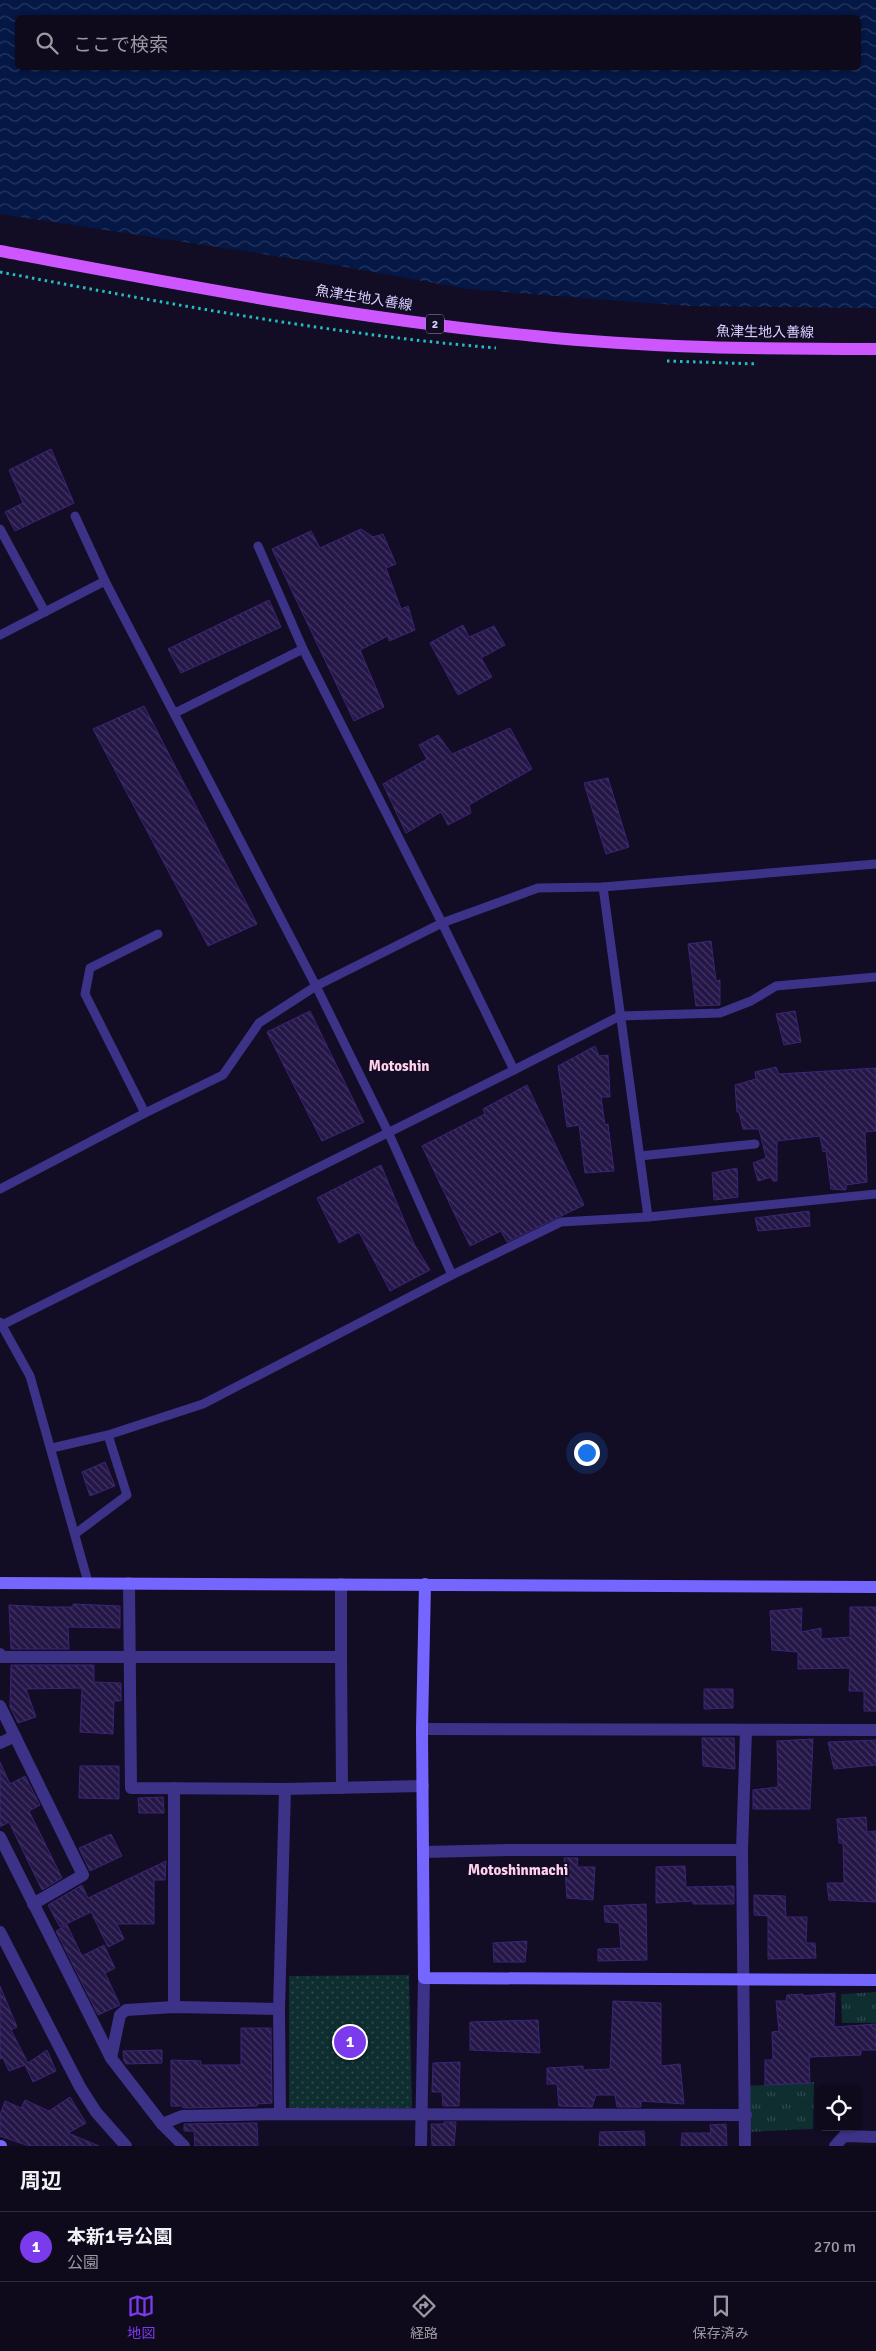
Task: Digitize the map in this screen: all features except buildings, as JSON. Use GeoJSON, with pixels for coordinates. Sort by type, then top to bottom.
{"type":"FeatureCollection","features":[{"type":"Feature","properties":{"kind":"main road","name":"魚津生地入善線"},"geometry":{"type":"LineString","coordinates":[[0,251],[388,318],[534,336],[625,344],[876,349]]}},
{"type":"Feature","properties":{"kind":"street"},"geometry":{"type":"LineString","coordinates":[[0,1583],[876,1587]]}},
{"type":"Feature","properties":{"kind":"street"},"geometry":{"type":"LineString","coordinates":[[129,1583],[131,1788],[285,1789],[423,1786]]}},
{"type":"Feature","properties":{"kind":"street"},"geometry":{"type":"LineString","coordinates":[[341,1584],[342,1788]]}},
{"type":"Feature","properties":{"kind":"street"},"geometry":{"type":"LineString","coordinates":[[421,2146],[424,1978],[422,1729],[426,1584]]}},
{"type":"Feature","properties":{"kind":"street"},"geometry":{"type":"LineString","coordinates":[[0,1657],[341,1657]]}},
{"type":"Feature","properties":{"kind":"street"},"geometry":{"type":"LineString","coordinates":[[0,1706],[83,1874],[33,1904]]}},
{"type":"Feature","properties":{"kind":"street"},"geometry":{"type":"LineString","coordinates":[[422,1729],[876,1730]]}},
{"type":"Feature","properties":{"kind":"street"},"geometry":{"type":"LineString","coordinates":[[745,2146],[742,1850],[746,1730]]}},
{"type":"Feature","properties":{"kind":"street"},"geometry":{"type":"LineString","coordinates":[[0,1743],[15,1736]]}},
{"type":"Feature","properties":{"kind":"street"},"geometry":{"type":"LineString","coordinates":[[174,1788],[174,2007]]}},
{"type":"Feature","properties":{"kind":"street"},"geometry":{"type":"LineString","coordinates":[[280,2114],[279,2009],[285,1789]]}},
{"type":"Feature","properties":{"kind":"street"},"geometry":{"type":"LineString","coordinates":[[0,1837],[111,2058],[162,2124],[184,2146]]}},
{"type":"Feature","properties":{"kind":"street"},"geometry":{"type":"LineString","coordinates":[[423,1852],[742,1850]]}},
{"type":"Feature","properties":{"kind":"street"},"geometry":{"type":"LineString","coordinates":[[0,1932],[80,2087],[96,2112],[126,2146]]}},
{"type":"Feature","properties":{"kind":"street"},"geometry":{"type":"LineString","coordinates":[[424,1978],[876,1980]]}},
{"type":"Feature","properties":{"kind":"street"},"geometry":{"type":"LineString","coordinates":[[111,2058],[120,2015],[126,2010],[174,2007],[279,2009]]}},
{"type":"Feature","properties":{"kind":"street"},"geometry":{"type":"LineString","coordinates":[[162,2124],[182,2116],[280,2114],[746,2115]]}},
{"type":"Feature","properties":{"kind":"street"},"geometry":{"type":"LineString","coordinates":[[836,2146],[844,2136],[876,2137]]}},
{"type":"Feature","properties":{"kind":"lane"},"geometry":{"type":"LineString","coordinates":[[75,516],[105,581],[316,986],[389,1134],[452,1275]]}},
{"type":"Feature","properties":{"kind":"lane"},"geometry":{"type":"LineString","coordinates":[[0,529],[45,612]]}},
{"type":"Feature","properties":{"kind":"lane"},"geometry":{"type":"LineString","coordinates":[[258,546],[303,650],[442,923],[514,1070]]}},
{"type":"Feature","properties":{"kind":"lane"},"geometry":{"type":"LineString","coordinates":[[0,635],[105,581]]}},
{"type":"Feature","properties":{"kind":"lane"},"geometry":{"type":"LineString","coordinates":[[175,713],[303,650]]}},
{"type":"Feature","properties":{"kind":"lane"},"geometry":{"type":"LineString","coordinates":[[0,1189],[145,1113],[223,1075],[260,1022],[316,986],[442,923],[538,888],[603,887],[876,864]]}},
{"type":"Feature","properties":{"kind":"lane"},"geometry":{"type":"LineString","coordinates":[[603,887],[648,1217]]}},
{"type":"Feature","properties":{"kind":"lane"},"geometry":{"type":"LineString","coordinates":[[145,1113],[86,994],[90,968],[158,934]]}},
{"type":"Feature","properties":{"kind":"lane"},"geometry":{"type":"LineString","coordinates":[[88,1582],[52,1448],[30,1376],[1,1324],[389,1134],[620,1016],[720,1014],[751,1001],[776,986],[876,977]]}},
{"type":"Feature","properties":{"kind":"lane"},"geometry":{"type":"LineString","coordinates":[[640,1156],[755,1144]]}},
{"type":"Feature","properties":{"kind":"lane"},"geometry":{"type":"LineString","coordinates":[[52,1448],[108,1435],[203,1404],[452,1275],[561,1222],[648,1217],[876,1194]]}},
{"type":"Feature","properties":{"kind":"lane"},"geometry":{"type":"LineString","coordinates":[[75,1534],[127,1494],[108,1435]]}},
{"type":"Feature","properties":{"kind":"green space"},"geometry":{"type":"Polygon","coordinates":[[[409,1975],[412,2108],[289,2108],[289,1976],[409,1975]]]}},
{"type":"Feature","properties":{"kind":"green space"},"geometry":{"type":"Polygon","coordinates":[[[876,1992],[876,2023],[842,2023],[841,1994],[876,1992]]]}},
{"type":"Feature","properties":{"kind":"green space"},"geometry":{"type":"Polygon","coordinates":[[[814,2082],[813,2129],[745,2132],[745,2086],[814,2082]]]}},
{"type":"Feature","properties":{"kind":"water"},"geometry":{"type":"Polygon","coordinates":[[[0,0],[876,0],[876,308],[688,306],[467,289],[334,265],[0,214],[0,0]]]}},
{"type":"Feature","properties":{"kind":"place","name":"本新1号公園"},"geometry":{"type":"Point","coordinates":[350,2042]}},
{"type":"Feature","properties":{"kind":"district","name":"Motoshin"},"geometry":{"type":"Point","coordinates":[399,1066]}},
{"type":"Feature","properties":{"kind":"district","name":"Motoshinmachi"},"geometry":{"type":"Point","coordinates":[518,1870]}}]}
